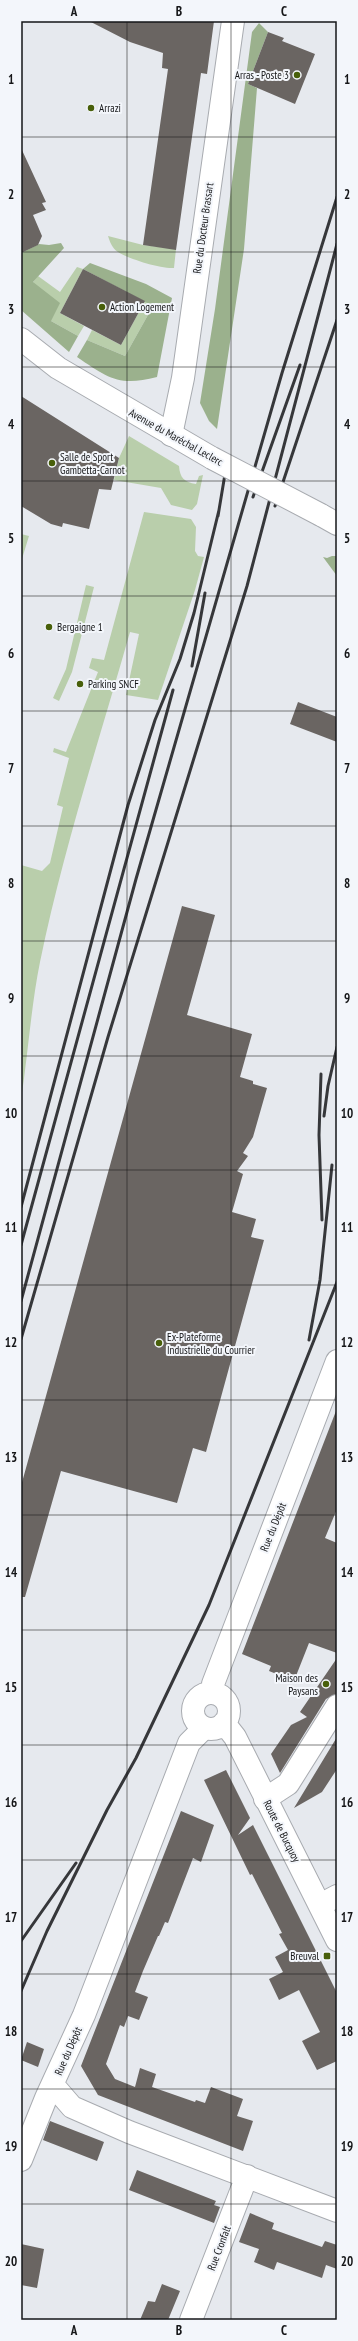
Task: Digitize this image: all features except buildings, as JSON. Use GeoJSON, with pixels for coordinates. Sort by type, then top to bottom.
{"type":"FeatureCollection","features":[{"type":"Feature","properties":{"kind":"street","name":"Rue du Docteur Brassart"},"geometry":{"type":"LineString","coordinates":[[171,435],[183,378],[233,21]]}},
{"type":"Feature","properties":{"kind":"street","name":"Avenue du Maréchal Leclerc"},"geometry":{"type":"LineString","coordinates":[[21,339],[58,368],[171,435],[329,519]]}},
{"type":"Feature","properties":{"kind":"street","name":"Rue du Dépôt"},"geometry":{"type":"LineString","coordinates":[[213,1693],[213,1684],[242,1604],[337,1361]]}},
{"type":"Feature","properties":{"kind":"street"},"geometry":{"type":"LineString","coordinates":[[213,1693],[222,1697],[228,1705],[229,1715],[214,1726],[196,1720],[194,1709],[202,1696],[213,1693]]}},
{"type":"Feature","properties":{"kind":"street"},"geometry":{"type":"LineString","coordinates":[[265,1799],[288,1784],[337,1706]]}},
{"type":"Feature","properties":{"kind":"street","name":"Rue du Dépôt"},"geometry":{"type":"LineString","coordinates":[[214,1726],[189,1743],[84,2015],[53,2085],[72,2107],[129,2132],[337,2211]]}},
{"type":"Feature","properties":{"kind":"street","name":"Route de Bucquoy"},"geometry":{"type":"LineString","coordinates":[[214,1726],[235,1737],[265,1799],[328,1901],[337,1940]]}},
{"type":"Feature","properties":{"kind":"street"},"geometry":{"type":"LineString","coordinates":[[21,2160],[53,2085]]}},
{"type":"Feature","properties":{"kind":"street","name":"Rue Cronfalt"},"geometry":{"type":"LineString","coordinates":[[192,2320],[247,2176]]}},
{"type":"Feature","properties":{"kind":"green space"},"geometry":{"type":"Polygon","coordinates":[[[259,23],[268,32],[248,84],[257,88],[244,249],[217,429],[209,421],[200,403],[215,309],[252,32],[259,23]]]}},
{"type":"Feature","properties":{"kind":"green space"},"geometry":{"type":"Polygon","coordinates":[[[108,236],[143,245],[176,249],[174,268],[153,265],[123,255],[114,249],[108,236]]]}},
{"type":"Feature","properties":{"kind":"green space"},"geometry":{"type":"Polygon","coordinates":[[[61,243],[64,248],[33,282],[60,303],[51,321],[78,336],[69,352],[21,310],[21,253],[39,244],[49,245],[61,243]]]}},
{"type":"Feature","properties":{"kind":"green space"},"geometry":{"type":"Polygon","coordinates":[[[90,263],[146,284],[172,298],[157,377],[133,381],[114,379],[77,357],[87,340],[125,356],[153,306],[83,269],[90,263]]]}},
{"type":"Feature","properties":{"kind":"green space"},"geometry":{"type":"Polygon","coordinates":[[[77,267],[83,269],[60,313],[84,326],[78,336],[51,321],[33,282],[38,276],[60,292],[77,267]]]}},
{"type":"Feature","properties":{"kind":"green space"},"geometry":{"type":"Polygon","coordinates":[[[145,301],[153,306],[125,356],[87,340],[92,330],[121,345],[145,301]]]}},
{"type":"Feature","properties":{"kind":"green space"},"geometry":{"type":"Polygon","coordinates":[[[129,436],[179,466],[180,474],[186,481],[196,484],[199,476],[203,475],[197,504],[192,510],[171,505],[161,488],[114,480],[119,458],[129,436]]]}},
{"type":"Feature","properties":{"kind":"green space"},"geometry":{"type":"Polygon","coordinates":[[[144,512],[191,519],[196,527],[195,551],[198,556],[204,557],[195,590],[158,700],[126,695],[139,634],[130,632],[70,837],[49,920],[37,979],[21,1100],[21,865],[42,871],[50,863],[63,807],[57,805],[69,758],[53,752],[54,748],[66,752],[98,672],[89,668],[92,658],[104,660],[144,512]]]}},
{"type":"Feature","properties":{"kind":"green space"},"geometry":{"type":"Polygon","coordinates":[[[21,534],[29,536],[21,562],[21,534]]]}},
{"type":"Feature","properties":{"kind":"green space"},"geometry":{"type":"Polygon","coordinates":[[[337,556],[337,576],[323,557],[327,558],[337,556]]]}},
{"type":"Feature","properties":{"kind":"green space"},"geometry":{"type":"Polygon","coordinates":[[[86,585],[94,587],[72,672],[59,701],[53,698],[66,669],[86,585]]]}},
{"type":"Feature","properties":{"kind":"railway"},"geometry":{"type":"LineString","coordinates":[[21,1301],[136,879],[282,373],[337,197]]}},
{"type":"Feature","properties":{"kind":"railway"},"geometry":{"type":"LineString","coordinates":[[21,1339],[108,1037],[247,586],[337,244]]}},
{"type":"Feature","properties":{"kind":"railway"},"geometry":{"type":"LineString","coordinates":[[275,506],[337,320]]}},
{"type":"Feature","properties":{"kind":"railway"},"geometry":{"type":"LineString","coordinates":[[253,497],[300,365]]}},
{"type":"Feature","properties":{"kind":"railway"},"geometry":{"type":"LineString","coordinates":[[218,516],[228,456]]}},
{"type":"Feature","properties":{"kind":"railway"},"geometry":{"type":"LineString","coordinates":[[21,1207],[128,805],[155,720],[180,659],[194,613],[219,510]]}},
{"type":"Feature","properties":{"kind":"railway"},"geometry":{"type":"LineString","coordinates":[[192,666],[205,593]]}},
{"type":"Feature","properties":{"kind":"railway"},"geometry":{"type":"LineString","coordinates":[[21,1245],[173,690]]}},
{"type":"Feature","properties":{"kind":"railway"},"geometry":{"type":"LineString","coordinates":[[324,1116],[328,1086],[337,1047]]}},
{"type":"Feature","properties":{"kind":"railway"},"geometry":{"type":"LineString","coordinates":[[321,1074],[319,1135],[322,1220]]}},
{"type":"Feature","properties":{"kind":"railway"},"geometry":{"type":"LineString","coordinates":[[309,1340],[320,1280],[332,1165]]}},
{"type":"Feature","properties":{"kind":"railway"},"geometry":{"type":"LineString","coordinates":[[21,1991],[47,1931],[107,1810],[136,1758],[209,1605],[337,1282]]}},
{"type":"Feature","properties":{"kind":"railway"},"geometry":{"type":"LineString","coordinates":[[21,1941],[76,1863]]}},
{"type":"Feature","properties":{"kind":"place","name":"Arras - Poste 3"},"geometry":{"type":"Point","coordinates":[297,75]}},
{"type":"Feature","properties":{"kind":"place","name":"Arrazi"},"geometry":{"type":"Point","coordinates":[91,108]}},
{"type":"Feature","properties":{"kind":"place","name":"Action Logement"},"geometry":{"type":"Point","coordinates":[102,307]}},
{"type":"Feature","properties":{"kind":"place","name":"Salle de Sport Gambetta-Carnot"},"geometry":{"type":"Point","coordinates":[52,463]}},
{"type":"Feature","properties":{"kind":"place","name":"Bergaigne 1"},"geometry":{"type":"Point","coordinates":[49,627]}},
{"type":"Feature","properties":{"kind":"place","name":"Parking SNCF"},"geometry":{"type":"Point","coordinates":[80,684]}},
{"type":"Feature","properties":{"kind":"place","name":"Ex-Plateforme Industrielle du Courrier"},"geometry":{"type":"Point","coordinates":[159,1343]}},
{"type":"Feature","properties":{"kind":"place","name":"Maison des Paysans"},"geometry":{"type":"Point","coordinates":[326,1684]}},
{"type":"Feature","properties":{"kind":"place","name":"Breuval"},"geometry":{"type":"Point","coordinates":[327,1956]}}]}
